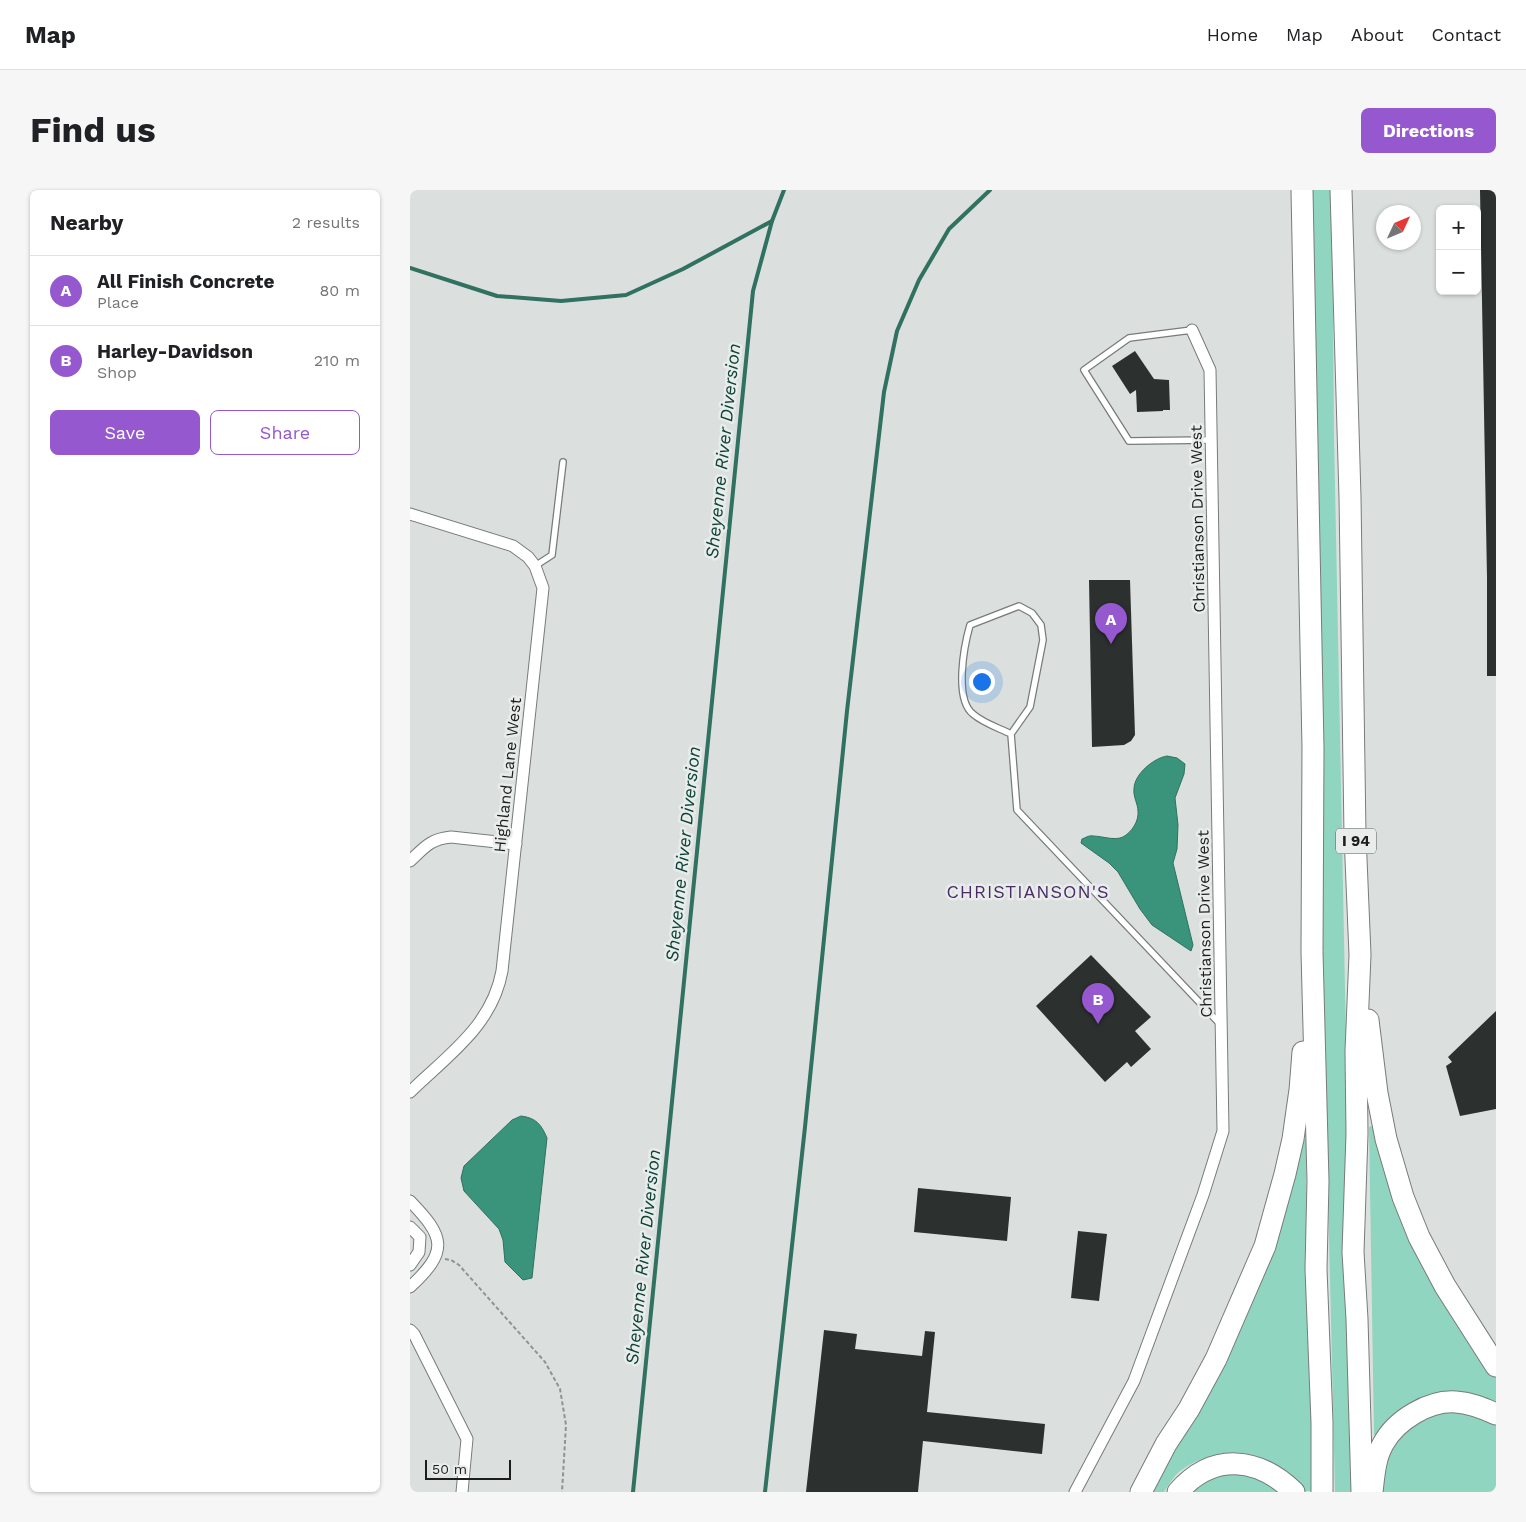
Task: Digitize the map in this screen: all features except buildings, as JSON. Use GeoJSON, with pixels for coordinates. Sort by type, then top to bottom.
{"type":"FeatureCollection","features":[{"type":"Feature","properties":{"kind":"highway","name":"I 94"},"geometry":{"type":"LineString","coordinates":[[1302,190],[1312,738],[1312,952],[1318,1181],[1316,1268],[1322,1422],[1322,1492]]}},
{"type":"Feature","properties":{"kind":"highway","name":"I 94"},"geometry":{"type":"LineString","coordinates":[[1341,190],[1350,497],[1355,835],[1360,982],[1356,1051],[1357,1134],[1353,1252],[1362,1492]]}},
{"type":"Feature","properties":{"kind":"highway"},"geometry":{"type":"LineString","coordinates":[[1141,1492],[1166,1444],[1189,1409],[1216,1359],[1265,1246],[1293,1139],[1300,1090],[1312,952]]}},
{"type":"Feature","properties":{"kind":"highway"},"geometry":{"type":"LineString","coordinates":[[1360,982],[1368,1017],[1377,1093],[1386,1139],[1403,1197],[1419,1237],[1445,1286],[1496,1366]]}},
{"type":"Feature","properties":{"kind":"highway"},"geometry":{"type":"LineString","coordinates":[[1372,1492],[1377,1460],[1383,1445],[1391,1431],[1413,1414],[1443,1402],[1472,1404],[1496,1414]]}},
{"type":"Feature","properties":{"kind":"highway"},"geometry":{"type":"LineString","coordinates":[[1178,1492],[1202,1472],[1217,1465],[1233,1462],[1249,1465],[1267,1472],[1294,1492]]}},
{"type":"Feature","properties":{"kind":"street","name":"Christianson Drive West"},"geometry":{"type":"LineString","coordinates":[[1075,1492],[1134,1381],[1203,1195],[1223,1131],[1210,370],[1192,330]]}},
{"type":"Feature","properties":{"kind":"street","name":"Highland Lane West"},"geometry":{"type":"LineString","coordinates":[[410,514],[513,546],[528,557],[535,566],[542,582],[542,599],[499,988],[484,1019],[473,1032],[410,1092]]}},
{"type":"Feature","properties":{"kind":"street"},"geometry":{"type":"LineString","coordinates":[[410,862],[430,843],[441,838],[451,837],[516,844]]}},
{"type":"Feature","properties":{"kind":"street"},"geometry":{"type":"LineString","coordinates":[[410,1201],[431,1223],[438,1238],[435,1258],[426,1272],[410,1287]]}},
{"type":"Feature","properties":{"kind":"street"},"geometry":{"type":"LineString","coordinates":[[410,1227],[420,1237],[419,1252],[410,1265]]}},
{"type":"Feature","properties":{"kind":"street"},"geometry":{"type":"LineString","coordinates":[[410,1330],[414,1334],[467,1439],[462,1492]]}},
{"type":"Feature","properties":{"kind":"lane"},"geometry":{"type":"LineString","coordinates":[[1192,330],[1129,338],[1084,370],[1129,441],[1212,440]]}},
{"type":"Feature","properties":{"kind":"lane"},"geometry":{"type":"LineString","coordinates":[[535,566],[552,555],[563,462]]}},
{"type":"Feature","properties":{"kind":"lane"},"geometry":{"type":"LineString","coordinates":[[1011,734],[972,714],[962,692],[964,645],[970,625],[1019,606],[1032,614],[1041,625],[1043,640],[1030,707],[1011,734],[1017,810],[1222,1025]]}},
{"type":"Feature","properties":{"kind":"path"},"geometry":{"type":"LineString","coordinates":[[435,1258],[451,1260],[459,1265],[545,1362],[560,1389],[566,1425],[562,1492]]}},
{"type":"Feature","properties":{"kind":"shaded area"},"geometry":{"type":"Polygon","coordinates":[[[1310,190],[1332,190],[1334,434],[1355,1492],[1335,1492],[1324,1023],[1310,190]]]}},
{"type":"Feature","properties":{"kind":"shaded area"},"geometry":{"type":"Polygon","coordinates":[[[1167,756],[1177,758],[1185,764],[1184,774],[1175,798],[1178,825],[1177,849],[1173,863],[1193,945],[1191,951],[1152,925],[1118,872],[1109,863],[1081,843],[1082,839],[1090,836],[1116,839],[1123,837],[1129,832],[1134,826],[1138,815],[1134,792],[1137,778],[1151,763],[1167,756]]]}},
{"type":"Feature","properties":{"kind":"shaded area"},"geometry":{"type":"Polygon","coordinates":[[[521,1116],[531,1118],[537,1122],[547,1138],[532,1278],[523,1280],[505,1262],[503,1240],[499,1229],[464,1191],[461,1178],[464,1166],[512,1120],[521,1116]]]}},
{"type":"Feature","properties":{"kind":"shaded area"},"geometry":{"type":"Polygon","coordinates":[[[1375,1125],[1496,1376],[1496,1406],[1477,1398],[1381,1435],[1374,1435],[1369,1127],[1375,1125]]]}},
{"type":"Feature","properties":{"kind":"shaded area"},"geometry":{"type":"Polygon","coordinates":[[[1297,1138],[1306,1140],[1313,1491],[1304,1491],[1284,1471],[1260,1457],[1234,1452],[1219,1454],[1193,1463],[1178,1473],[1164,1492],[1152,1492],[1186,1429],[1297,1138]]]}},
{"type":"Feature","properties":{"kind":"shaded area"},"geometry":{"type":"Polygon","coordinates":[[[1463,1409],[1496,1422],[1496,1492],[1380,1492],[1385,1460],[1399,1436],[1424,1416],[1463,1409]]]}},
{"type":"Feature","properties":{"kind":"shaded area"},"geometry":{"type":"Polygon","coordinates":[[[1242,1468],[1287,1492],[1181,1492],[1192,1482],[1242,1468]]]}},
{"type":"Feature","properties":{"kind":"waterway","name":"Sheyenne River Diversion"},"geometry":{"type":"LineString","coordinates":[[633,1492],[753,291],[772,221],[784,190]]}},
{"type":"Feature","properties":{"kind":"waterway"},"geometry":{"type":"LineString","coordinates":[[765,1492],[805,1127],[847,711],[884,392],[897,331],[919,280],[949,229],[990,190]]}},
{"type":"Feature","properties":{"kind":"waterway","name":"Sheyenne River Diversion"},"geometry":{"type":"LineString","coordinates":[[410,268],[497,296],[561,301],[626,295],[683,269],[772,221]]}},
{"type":"Feature","properties":{"kind":"place","name":"All Finish Concrete"},"geometry":{"type":"Point","coordinates":[1111,644]}},
{"type":"Feature","properties":{"kind":"place","name":"Harley-Davidson"},"geometry":{"type":"Point","coordinates":[1098,1024]}},
{"type":"Feature","properties":{"kind":"district","name":"CHRISTIANSON'S"},"geometry":{"type":"Point","coordinates":[1028,892]}}]}
